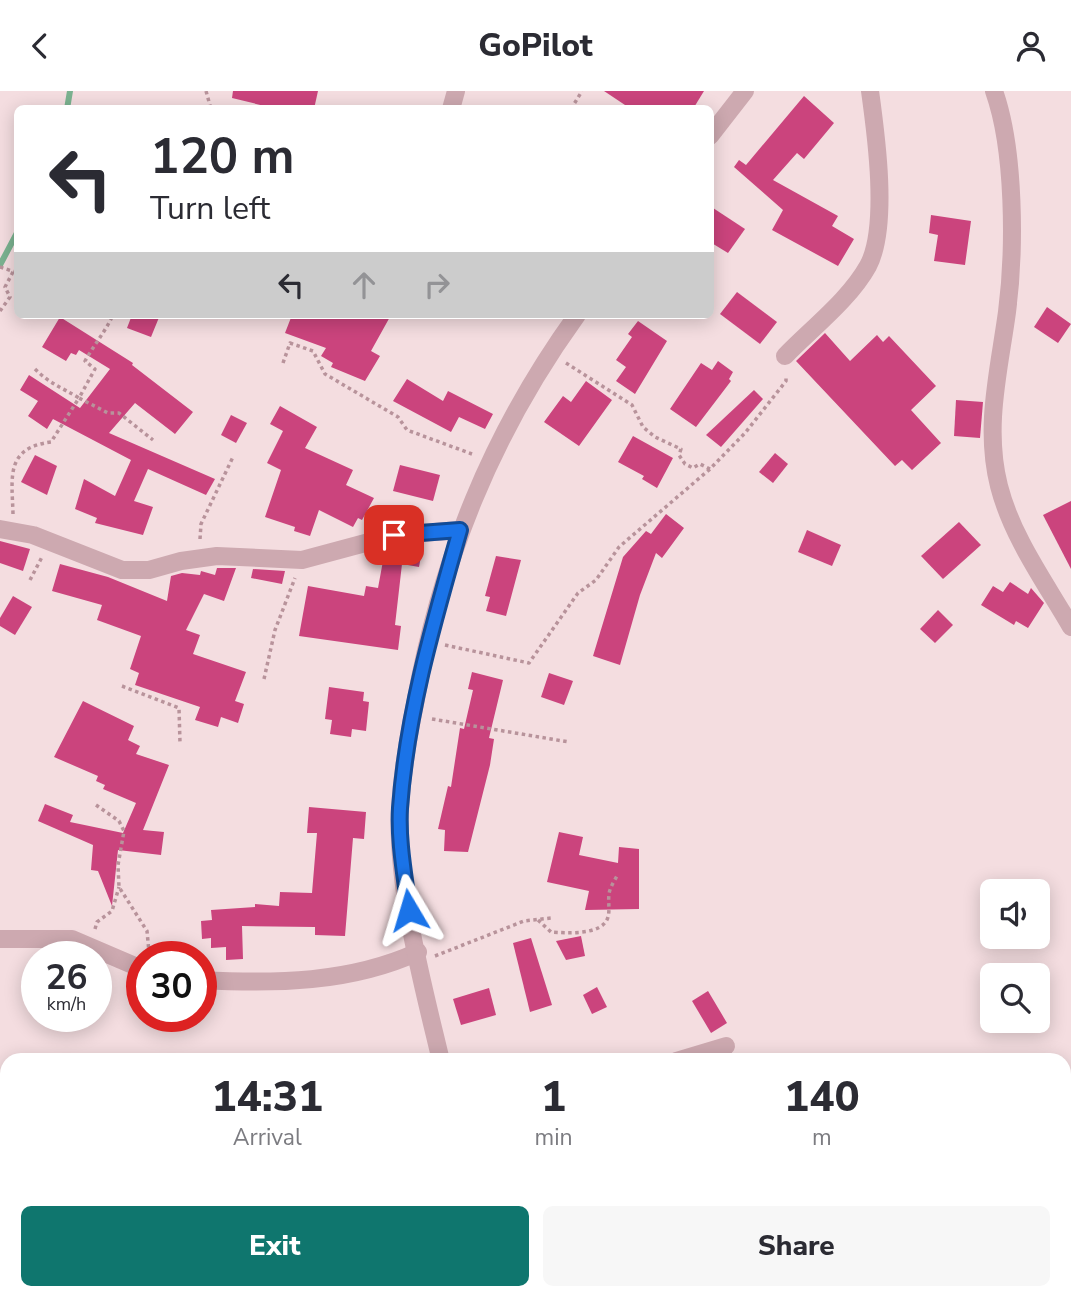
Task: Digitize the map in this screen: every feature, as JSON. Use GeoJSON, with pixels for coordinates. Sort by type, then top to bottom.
{"type":"FeatureCollection","features":[{"type":"Feature","properties":{"kind":"street"},"geometry":{"type":"LineString","coordinates":[[714,131],[745,91]]}},
{"type":"Feature","properties":{"kind":"street"},"geometry":{"type":"LineString","coordinates":[[785,356],[849,290],[869,265],[878,230],[877,141],[870,91]]}},
{"type":"Feature","properties":{"kind":"street"},"geometry":{"type":"LineString","coordinates":[[994,91],[1003,128],[1012,240],[1007,312],[994,387],[992,440],[999,486],[1018,537],[1071,627]]}},
{"type":"Feature","properties":{"kind":"street"},"geometry":{"type":"LineString","coordinates":[[440,1053],[409,910],[400,811],[412,716],[428,641],[460,530],[490,459],[521,398],[574,319]]}},
{"type":"Feature","properties":{"kind":"street"},"geometry":{"type":"LineString","coordinates":[[7,529],[122,570],[149,571],[198,557],[302,560],[394,535],[460,530]]}},
{"type":"Feature","properties":{"kind":"street"},"geometry":{"type":"LineString","coordinates":[[0,939],[61,938],[73,941]]}},
{"type":"Feature","properties":{"kind":"street"},"geometry":{"type":"LineString","coordinates":[[217,980],[339,977],[373,971],[419,957]]}},
{"type":"Feature","properties":{"kind":"street"},"geometry":{"type":"LineString","coordinates":[[703,1053],[726,1046]]}},
{"type":"Feature","properties":{"kind":"path"},"geometry":{"type":"LineString","coordinates":[[0,311],[10,297],[5,287],[14,274]]}},
{"type":"Feature","properties":{"kind":"path"},"geometry":{"type":"LineString","coordinates":[[7,529],[12,470],[16,460],[31,445],[51,442],[95,369],[85,361],[96,340],[104,335],[111,319]]}},
{"type":"Feature","properties":{"kind":"path"},"geometry":{"type":"LineString","coordinates":[[283,363],[290,343],[313,351],[325,374],[337,384],[368,396],[398,417],[407,430],[490,459]]}},
{"type":"Feature","properties":{"kind":"path"},"geometry":{"type":"LineString","coordinates":[[550,353],[632,405],[643,427],[655,437],[681,449],[679,455],[685,464],[693,468],[700,464],[710,469]]}},
{"type":"Feature","properties":{"kind":"path"},"geometry":{"type":"LineString","coordinates":[[428,641],[529,663],[578,593],[596,580],[619,547],[710,469],[745,432],[786,381],[785,356]]}},
{"type":"Feature","properties":{"kind":"path"},"geometry":{"type":"LineString","coordinates":[[35,369],[51,386],[60,387],[108,413],[119,413],[153,440]]}},
{"type":"Feature","properties":{"kind":"path"},"geometry":{"type":"LineString","coordinates":[[198,557],[201,524],[233,457]]}},
{"type":"Feature","properties":{"kind":"path"},"geometry":{"type":"LineString","coordinates":[[30,580],[50,543]]}},
{"type":"Feature","properties":{"kind":"path"},"geometry":{"type":"LineString","coordinates":[[264,679],[275,630],[302,560]]}},
{"type":"Feature","properties":{"kind":"path"},"geometry":{"type":"LineString","coordinates":[[122,686],[179,708],[180,743]]}},
{"type":"Feature","properties":{"kind":"path"},"geometry":{"type":"LineString","coordinates":[[412,716],[569,742]]}},
{"type":"Feature","properties":{"kind":"path"},"geometry":{"type":"LineString","coordinates":[[91,941],[97,922],[112,911],[119,887],[118,865],[124,831],[119,821],[96,805]]}},
{"type":"Feature","properties":{"kind":"path"},"geometry":{"type":"LineString","coordinates":[[538,920],[551,932],[593,930],[606,922],[609,916],[609,893],[618,874]]}},
{"type":"Feature","properties":{"kind":"path"},"geometry":{"type":"LineString","coordinates":[[119,887],[147,931],[148,941]]}},
{"type":"Feature","properties":{"kind":"path"},"geometry":{"type":"LineString","coordinates":[[419,957],[524,921],[551,918]]}},
{"type":"Feature","properties":{"kind":"building"},"geometry":{"type":"Polygon","coordinates":[[[233,91],[318,91],[315,105],[261,105],[232,98],[233,91]]]}},
{"type":"Feature","properties":{"kind":"building"},"geometry":{"type":"Polygon","coordinates":[[[604,91],[704,91],[695,105],[625,105],[604,91]]]}},
{"type":"Feature","properties":{"kind":"building"},"geometry":{"type":"Polygon","coordinates":[[[804,96],[834,123],[804,159],[797,153],[773,180],[838,216],[832,226],[854,239],[838,266],[772,230],[783,210],[734,167],[739,160],[746,165],[804,96]]]}},
{"type":"Feature","properties":{"kind":"building"},"geometry":{"type":"Polygon","coordinates":[[[714,209],[745,229],[728,253],[714,244],[714,209]]]}},
{"type":"Feature","properties":{"kind":"building"},"geometry":{"type":"Polygon","coordinates":[[[931,215],[971,221],[965,265],[934,261],[938,235],[929,233],[931,215]]]}},
{"type":"Feature","properties":{"kind":"building"},"geometry":{"type":"Polygon","coordinates":[[[737,292],[777,322],[760,344],[720,314],[737,292]]]}},
{"type":"Feature","properties":{"kind":"building"},"geometry":{"type":"Polygon","coordinates":[[[1047,307],[1071,324],[1058,343],[1034,327],[1047,307]]]}},
{"type":"Feature","properties":{"kind":"building"},"geometry":{"type":"Polygon","coordinates":[[[59,319],[63,319],[133,363],[132,365],[193,412],[175,434],[135,403],[109,433],[215,479],[206,495],[148,469],[134,501],[153,507],[143,535],[95,523],[97,518],[75,509],[84,479],[115,496],[131,460],[53,419],[47,429],[28,416],[38,401],[20,390],[29,375],[80,408],[110,369],[79,350],[76,355],[71,353],[66,361],[42,347],[59,319]]]}},
{"type":"Feature","properties":{"kind":"building"},"geometry":{"type":"Polygon","coordinates":[[[130,319],[158,319],[151,337],[127,328],[130,319]]]}},
{"type":"Feature","properties":{"kind":"building"},"geometry":{"type":"Polygon","coordinates":[[[290,319],[389,319],[371,351],[380,356],[365,381],[331,367],[333,363],[321,356],[326,348],[285,333],[290,319]]]}},
{"type":"Feature","properties":{"kind":"building"},"geometry":{"type":"Polygon","coordinates":[[[638,321],[667,341],[635,394],[616,381],[626,367],[616,360],[632,337],[628,334],[638,321]]]}},
{"type":"Feature","properties":{"kind":"building"},"geometry":{"type":"Polygon","coordinates":[[[825,333],[850,361],[877,335],[883,342],[889,336],[936,386],[911,410],[941,443],[912,470],[902,460],[895,466],[796,361],[825,333]]]}},
{"type":"Feature","properties":{"kind":"building"},"geometry":{"type":"Polygon","coordinates":[[[718,361],[733,372],[729,379],[731,381],[696,427],[670,409],[701,363],[712,370],[718,361]]]}},
{"type":"Feature","properties":{"kind":"building"},"geometry":{"type":"Polygon","coordinates":[[[407,379],[443,401],[448,391],[493,414],[485,429],[459,417],[451,432],[393,401],[407,379]]]}},
{"type":"Feature","properties":{"kind":"building"},"geometry":{"type":"Polygon","coordinates":[[[586,381],[612,400],[579,446],[544,422],[563,396],[571,402],[586,381]]]}},
{"type":"Feature","properties":{"kind":"building"},"geometry":{"type":"Polygon","coordinates":[[[754,390],[763,399],[721,447],[706,435],[754,390]]]}},
{"type":"Feature","properties":{"kind":"building"},"geometry":{"type":"Polygon","coordinates":[[[956,400],[983,402],[980,438],[954,436],[956,400]]]}},
{"type":"Feature","properties":{"kind":"building"},"geometry":{"type":"Polygon","coordinates":[[[280,406],[317,427],[305,448],[353,470],[346,485],[374,498],[362,520],[358,518],[353,527],[319,510],[310,536],[294,531],[295,527],[265,517],[281,470],[267,463],[283,431],[270,424],[280,406]]]}},
{"type":"Feature","properties":{"kind":"building"},"geometry":{"type":"Polygon","coordinates":[[[231,415],[247,423],[236,443],[221,435],[231,415]]]}},
{"type":"Feature","properties":{"kind":"building"},"geometry":{"type":"Polygon","coordinates":[[[633,436],[673,458],[657,488],[642,479],[644,476],[618,462],[633,436]]]}},
{"type":"Feature","properties":{"kind":"building"},"geometry":{"type":"Polygon","coordinates":[[[775,453],[788,464],[773,483],[759,472],[775,453]]]}},
{"type":"Feature","properties":{"kind":"building"},"geometry":{"type":"Polygon","coordinates":[[[35,455],[57,466],[47,495],[21,482],[35,455]]]}},
{"type":"Feature","properties":{"kind":"building"},"geometry":{"type":"Polygon","coordinates":[[[400,465],[440,475],[433,501],[393,491],[400,465]]]}},
{"type":"Feature","properties":{"kind":"building"},"geometry":{"type":"Polygon","coordinates":[[[1071,501],[1071,569],[1043,515],[1071,501]]]}},
{"type":"Feature","properties":{"kind":"building"},"geometry":{"type":"Polygon","coordinates":[[[666,514],[684,528],[662,558],[656,553],[640,595],[620,665],[593,656],[623,557],[646,531],[651,534],[666,514]]]}},
{"type":"Feature","properties":{"kind":"building"},"geometry":{"type":"Polygon","coordinates":[[[959,522],[981,545],[943,579],[921,556],[959,522]]]}},
{"type":"Feature","properties":{"kind":"building"},"geometry":{"type":"Polygon","coordinates":[[[807,530],[841,545],[832,566],[798,552],[807,530]]]}},
{"type":"Feature","properties":{"kind":"building"},"geometry":{"type":"Polygon","coordinates":[[[0,541],[30,549],[23,571],[0,563],[0,541]]]}},
{"type":"Feature","properties":{"kind":"building"},"geometry":{"type":"Polygon","coordinates":[[[423,546],[419,567],[402,564],[395,625],[401,626],[398,650],[299,636],[308,586],[364,596],[366,586],[378,588],[385,550],[423,546]]]}},
{"type":"Feature","properties":{"kind":"building"},"geometry":{"type":"Polygon","coordinates":[[[496,556],[521,560],[506,616],[486,611],[490,597],[485,596],[496,556]]]}},
{"type":"Feature","properties":{"kind":"building"},"geometry":{"type":"Polygon","coordinates":[[[60,564],[108,577],[167,601],[171,576],[182,573],[200,575],[201,571],[215,575],[217,568],[236,568],[224,601],[204,594],[186,630],[200,635],[193,654],[246,672],[235,701],[244,704],[238,723],[221,717],[218,727],[195,720],[200,707],[135,685],[139,673],[130,669],[141,636],[97,620],[102,605],[52,591],[60,564]]]}},
{"type":"Feature","properties":{"kind":"building"},"geometry":{"type":"Polygon","coordinates":[[[253,569],[285,571],[282,584],[251,578],[253,569]]]}},
{"type":"Feature","properties":{"kind":"building"},"geometry":{"type":"Polygon","coordinates":[[[1010,582],[1028,594],[1031,588],[1044,603],[1028,628],[1016,621],[1014,625],[981,605],[993,586],[1003,592],[1010,582]]]}},
{"type":"Feature","properties":{"kind":"building"},"geometry":{"type":"Polygon","coordinates":[[[13,596],[32,607],[15,635],[0,626],[0,618],[13,596]]]}},
{"type":"Feature","properties":{"kind":"building"},"geometry":{"type":"Polygon","coordinates":[[[938,610],[953,625],[935,643],[920,629],[938,610]]]}},
{"type":"Feature","properties":{"kind":"building"},"geometry":{"type":"Polygon","coordinates":[[[472,672],[503,680],[489,738],[494,739],[490,765],[468,852],[444,851],[445,830],[438,829],[448,786],[451,787],[460,728],[464,729],[473,690],[468,689],[472,672]]]}},
{"type":"Feature","properties":{"kind":"building"},"geometry":{"type":"Polygon","coordinates":[[[549,673],[573,681],[564,705],[541,697],[549,673]]]}},
{"type":"Feature","properties":{"kind":"building"},"geometry":{"type":"Polygon","coordinates":[[[329,687],[364,692],[363,701],[369,702],[366,731],[352,729],[351,737],[330,734],[332,720],[325,719],[329,687]]]}},
{"type":"Feature","properties":{"kind":"building"},"geometry":{"type":"Polygon","coordinates":[[[83,701],[134,726],[128,740],[140,746],[136,754],[169,765],[143,830],[164,832],[161,855],[118,850],[112,906],[98,871],[91,870],[93,845],[38,821],[45,804],[73,815],[70,822],[123,833],[136,803],[103,789],[105,785],[96,781],[98,776],[54,757],[83,701]]]}},
{"type":"Feature","properties":{"kind":"building"},"geometry":{"type":"Polygon","coordinates":[[[309,807],[366,812],[364,839],[353,838],[345,936],[315,935],[315,927],[242,926],[243,959],[226,960],[226,947],[217,948],[217,941],[211,941],[211,938],[202,939],[201,921],[212,920],[211,910],[255,907],[255,904],[279,906],[280,892],[312,893],[317,833],[307,833],[309,807]]]}},
{"type":"Feature","properties":{"kind":"building"},"geometry":{"type":"Polygon","coordinates":[[[559,832],[583,837],[579,855],[618,863],[619,847],[639,849],[639,909],[585,910],[589,891],[547,882],[559,832]]]}},
{"type":"Feature","properties":{"kind":"building"},"geometry":{"type":"Polygon","coordinates":[[[581,936],[585,956],[566,960],[556,941],[581,936]]]}},
{"type":"Feature","properties":{"kind":"building"},"geometry":{"type":"Polygon","coordinates":[[[531,938],[552,1005],[530,1012],[513,943],[531,938]]]}},
{"type":"Feature","properties":{"kind":"building"},"geometry":{"type":"Polygon","coordinates":[[[597,987],[607,1007],[592,1014],[583,995],[597,987]]]}},
{"type":"Feature","properties":{"kind":"building"},"geometry":{"type":"Polygon","coordinates":[[[489,988],[496,1015],[461,1025],[453,999],[489,988]]]}},
{"type":"Feature","properties":{"kind":"building"},"geometry":{"type":"Polygon","coordinates":[[[708,991],[727,1023],[711,1033],[692,1001],[708,991]]]}},
{"type":"Feature","properties":{"kind":"waterway"},"geometry":{"type":"LineString","coordinates":[[68,105],[70,91]]}},
{"type":"Feature","properties":{"kind":"waterway"},"geometry":{"type":"LineString","coordinates":[[0,265],[14,239]]}},
{"type":"Feature","properties":{"kind":"route"},"geometry":{"type":"LineString","coordinates":[[394,535],[460,530],[422,666],[405,764],[400,811],[409,910]]}}]}
